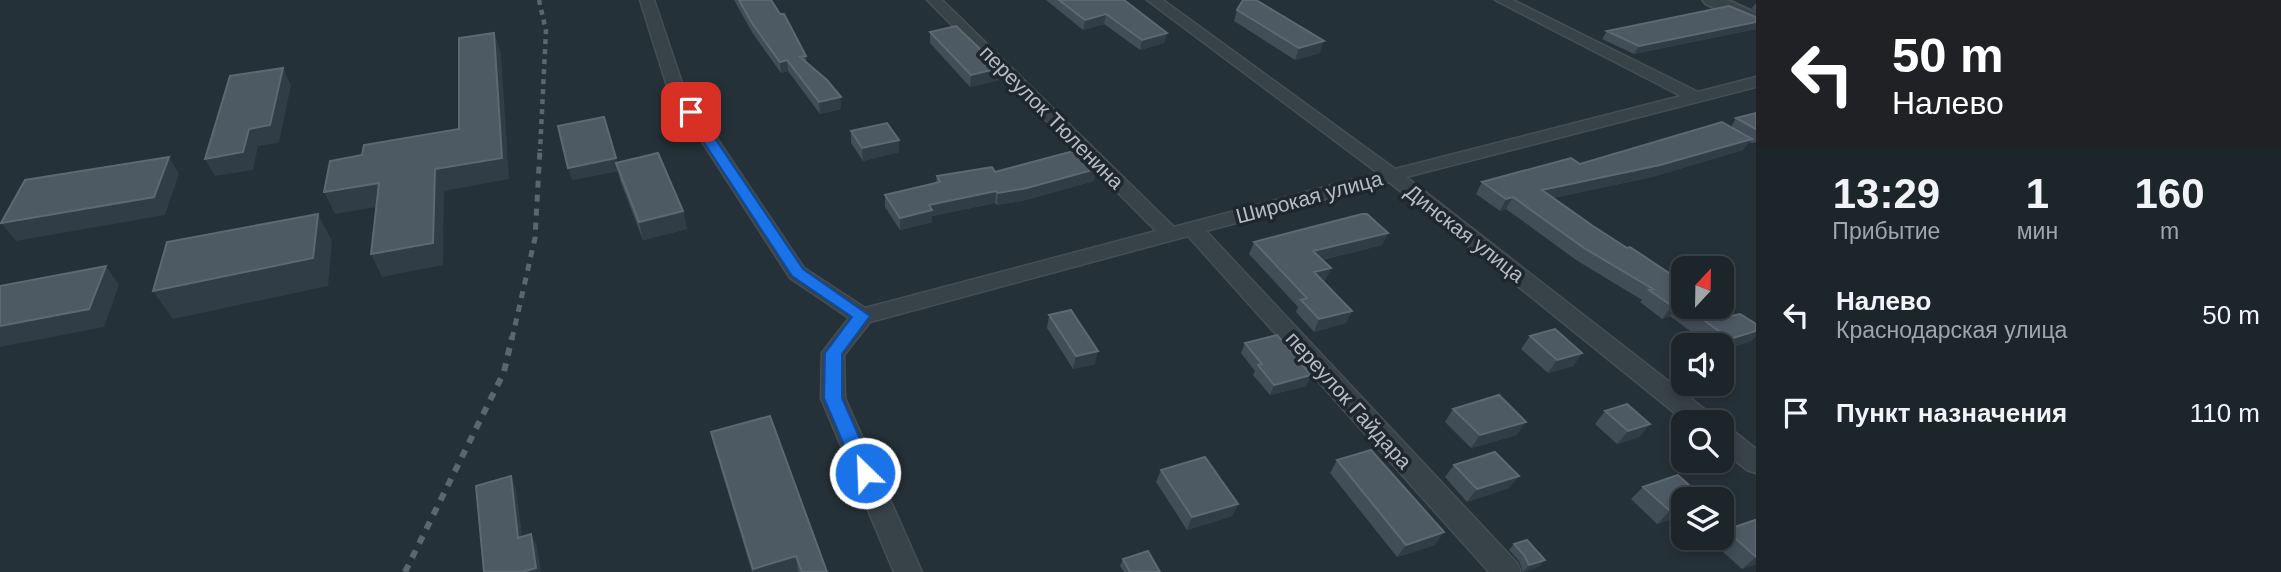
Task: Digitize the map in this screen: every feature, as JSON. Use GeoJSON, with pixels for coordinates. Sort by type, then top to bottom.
{"type":"FeatureCollection","features":[{"type":"Feature","properties":{"kind":"street"},"geometry":{"type":"LineString","coordinates":[[647,0],[676,89],[797,273],[862,316],[833,353],[833,398],[908,572]]}},
{"type":"Feature","properties":{"kind":"street","name":"переулок Тюленина"},"geometry":{"type":"LineString","coordinates":[[934,0],[1181,232]]}},
{"type":"Feature","properties":{"kind":"street","name":"Динская улица"},"geometry":{"type":"LineString","coordinates":[[1154,0],[1392,175],[1688,410]]}},
{"type":"Feature","properties":{"kind":"street"},"geometry":{"type":"LineString","coordinates":[[1502,0],[1696,97]]}},
{"type":"Feature","properties":{"kind":"street"},"geometry":{"type":"LineString","coordinates":[[1712,0],[1756,20]]}},
{"type":"Feature","properties":{"kind":"street","name":"Широкая улица"},"geometry":{"type":"LineString","coordinates":[[862,316],[1392,175],[1756,82]]}},
{"type":"Feature","properties":{"kind":"street","name":"переулок Гайдара"},"geometry":{"type":"LineString","coordinates":[[1181,232],[1507,572]]}},
{"type":"Feature","properties":{"kind":"street"},"geometry":{"type":"LineString","coordinates":[[1734,446],[1756,463]]}},
{"type":"Feature","properties":{"kind":"building"},"geometry":{"type":"Polygon","coordinates":[[[739,0],[771,0],[780,14],[784,14],[806,56],[800,57],[827,80],[841,97],[819,102],[787,60],[780,62],[739,0]]]}},
{"type":"Feature","properties":{"kind":"building"},"geometry":{"type":"Polygon","coordinates":[[[1059,0],[1124,0],[1167,33],[1142,40],[1106,14],[1085,20],[1059,0]]]}},
{"type":"Feature","properties":{"kind":"building"},"geometry":{"type":"Polygon","coordinates":[[[1243,0],[1256,0],[1324,41],[1299,48],[1237,10],[1243,0]]]}},
{"type":"Feature","properties":{"kind":"building"},"geometry":{"type":"Polygon","coordinates":[[[1729,6],[1756,17],[1756,22],[1639,46],[1607,31],[1729,6]]]}},
{"type":"Feature","properties":{"kind":"building"},"geometry":{"type":"Polygon","coordinates":[[[956,26],[1000,68],[971,75],[930,32],[956,26]]]}},
{"type":"Feature","properties":{"kind":"building"},"geometry":{"type":"Polygon","coordinates":[[[494,33],[502,158],[435,169],[433,243],[371,254],[379,183],[324,192],[330,161],[362,155],[364,145],[459,129],[459,38],[494,33]]]}},
{"type":"Feature","properties":{"kind":"building"},"geometry":{"type":"Polygon","coordinates":[[[283,68],[270,125],[249,129],[243,152],[205,159],[230,76],[283,68]]]}},
{"type":"Feature","properties":{"kind":"building"},"geometry":{"type":"Polygon","coordinates":[[[1756,113],[1756,129],[1736,118],[1756,113]]]}},
{"type":"Feature","properties":{"kind":"building"},"geometry":{"type":"Polygon","coordinates":[[[604,117],[616,158],[568,168],[558,126],[604,117]]]}},
{"type":"Feature","properties":{"kind":"building"},"geometry":{"type":"Polygon","coordinates":[[[1722,122],[1752,139],[1660,165],[1542,190],[1593,226],[1671,274],[1671,305],[1649,290],[1653,289],[1584,248],[1513,197],[1506,199],[1482,182],[1571,158],[1580,164],[1722,122]]]}},
{"type":"Feature","properties":{"kind":"building"},"geometry":{"type":"Polygon","coordinates":[[[887,123],[899,140],[862,148],[851,131],[887,123]]]}},
{"type":"Feature","properties":{"kind":"building"},"geometry":{"type":"Polygon","coordinates":[[[1077,150],[1096,169],[1027,188],[998,193],[996,191],[929,205],[932,210],[900,218],[885,195],[940,182],[937,176],[992,167],[995,172],[1077,150]]]}},
{"type":"Feature","properties":{"kind":"building"},"geometry":{"type":"Polygon","coordinates":[[[658,153],[683,211],[639,222],[616,163],[658,153]]]}},
{"type":"Feature","properties":{"kind":"building"},"geometry":{"type":"Polygon","coordinates":[[[169,157],[154,197],[1,223],[25,180],[169,157]]]}},
{"type":"Feature","properties":{"kind":"building"},"geometry":{"type":"Polygon","coordinates":[[[318,214],[313,258],[153,291],[167,242],[318,214]]]}},
{"type":"Feature","properties":{"kind":"building"},"geometry":{"type":"Polygon","coordinates":[[[1367,214],[1388,233],[1313,251],[1331,268],[1314,272],[1352,311],[1319,319],[1301,300],[1307,298],[1254,242],[1367,214]]]}},
{"type":"Feature","properties":{"kind":"building"},"geometry":{"type":"Polygon","coordinates":[[[106,266],[89,309],[0,326],[0,286],[106,266]]]}},
{"type":"Feature","properties":{"kind":"building"},"geometry":{"type":"Polygon","coordinates":[[[1071,310],[1098,351],[1076,356],[1049,315],[1071,310]]]}},
{"type":"Feature","properties":{"kind":"building"},"geometry":{"type":"Polygon","coordinates":[[[1740,314],[1756,324],[1756,331],[1734,338],[1734,333],[1722,333],[1702,319],[1734,319],[1734,315],[1740,314]]]}},
{"type":"Feature","properties":{"kind":"building"},"geometry":{"type":"Polygon","coordinates":[[[1555,329],[1582,353],[1557,360],[1530,336],[1555,329]]]}},
{"type":"Feature","properties":{"kind":"building"},"geometry":{"type":"Polygon","coordinates":[[[1277,335],[1311,375],[1274,385],[1245,343],[1277,335]]]}},
{"type":"Feature","properties":{"kind":"building"},"geometry":{"type":"Polygon","coordinates":[[[1499,395],[1526,422],[1480,435],[1453,409],[1499,395]]]}},
{"type":"Feature","properties":{"kind":"building"},"geometry":{"type":"Polygon","coordinates":[[[1627,404],[1650,424],[1628,431],[1605,411],[1627,404]]]}},
{"type":"Feature","properties":{"kind":"building"},"geometry":{"type":"Polygon","coordinates":[[[770,416],[827,572],[802,572],[796,556],[753,569],[711,432],[770,416]]]}},
{"type":"Feature","properties":{"kind":"building"},"geometry":{"type":"Polygon","coordinates":[[[1371,450],[1444,532],[1406,545],[1337,460],[1371,450]]]}},
{"type":"Feature","properties":{"kind":"building"},"geometry":{"type":"Polygon","coordinates":[[[1495,452],[1519,476],[1477,489],[1454,465],[1495,452]]]}},
{"type":"Feature","properties":{"kind":"building"},"geometry":{"type":"Polygon","coordinates":[[[1205,457],[1238,504],[1192,517],[1161,470],[1205,457]]]}},
{"type":"Feature","properties":{"kind":"building"},"geometry":{"type":"Polygon","coordinates":[[[1678,475],[1691,487],[1671,487],[1670,511],[1643,487],[1678,475]]]}},
{"type":"Feature","properties":{"kind":"building"},"geometry":{"type":"Polygon","coordinates":[[[511,476],[518,538],[531,534],[536,568],[522,572],[484,572],[476,486],[511,476]]]}},
{"type":"Feature","properties":{"kind":"building"},"geometry":{"type":"Polygon","coordinates":[[[1756,520],[1756,557],[1734,537],[1734,527],[1756,520]]]}},
{"type":"Feature","properties":{"kind":"building"},"geometry":{"type":"Polygon","coordinates":[[[1527,540],[1545,560],[1529,565],[1514,544],[1527,540]]]}},
{"type":"Feature","properties":{"kind":"building"},"geometry":{"type":"Polygon","coordinates":[[[1148,551],[1160,572],[1130,572],[1123,559],[1148,551]]]}},
{"type":"Feature","properties":{"kind":"railway"},"geometry":{"type":"LineString","coordinates":[[539,0],[546,31],[540,151]]}},
{"type":"Feature","properties":{"kind":"railway"},"geometry":{"type":"LineString","coordinates":[[512,339],[535,238],[540,149]]}},
{"type":"Feature","properties":{"kind":"railway"},"geometry":{"type":"LineString","coordinates":[[405,572],[504,372],[512,337]]}},
{"type":"Feature","properties":{"kind":"route"},"geometry":{"type":"LineString","coordinates":[[691,112],[797,273],[862,316],[833,353],[833,398],[865,473]]}}]}
